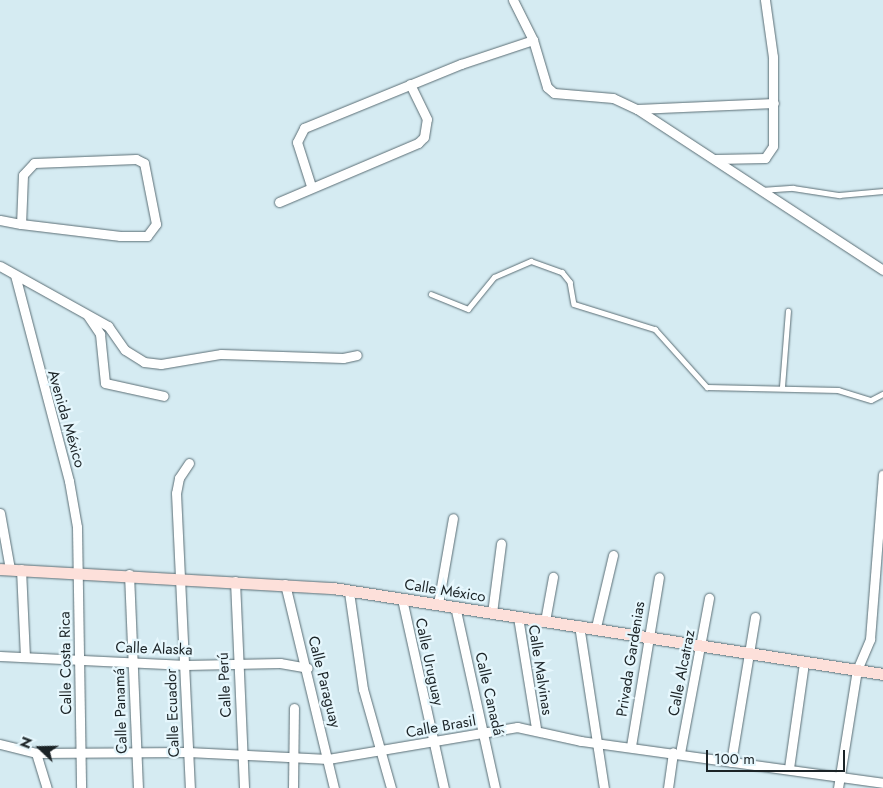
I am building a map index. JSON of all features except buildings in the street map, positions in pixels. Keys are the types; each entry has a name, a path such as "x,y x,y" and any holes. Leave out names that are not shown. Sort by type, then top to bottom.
{"street":[{"path":"513,0 533,40 547,86 554,93 613,98 637,109 714,159 758,191 883,270"},
{"path":"714,159 765,158 771,153 774,103 765,0"},
{"path":"311,186 297,142 304,128 410,84 533,40"},
{"path":"279,202 424,136 427,119 410,84"},
{"path":"637,109 774,103"},
{"path":"0,220 21,224 147,236 156,224 144,163 136,159 34,163 23,175 21,224"},
{"path":"0,266 108,326 125,350 144,362 161,364 221,354 343,358 358,355"},
{"name":"Avenida México","path":"15,275 69,481 77,572"},
{"path":"88,315 100,334 105,383 164,396"},
{"name":"Calle Ecuador","path":"190,464 176,484 186,665 190,788"},
{"path":"838,788 856,670 870,639 883,474"},
{"path":"0,513 10,569 24,624 25,657"},
{"path":"438,604 453,518"},
{"path":"492,613 501,544"},
{"path":"596,627 613,555"},
{"name":"Calle México","path":"10,569 181,576 285,584 596,627 749,654 883,674"},
{"name":"Calle Costa Rica","path":"77,572 81,788"},
{"name":"Calle Panamá","path":"129,574 138,788"},
{"path":"545,620 553,577"},
{"name":"Privada Gardenias","path":"631,746 659,577"},
{"name":"Calle Perú","path":"234,581 244,788"},
{"name":"Calle Paraguay","path":"285,584 308,668 334,788"},
{"path":"349,592 363,690 379,752 391,788"},
{"name":"Calle Alcatraz","path":"668,788 702,646 709,598"},
{"name":"Calle Uruguay","path":"402,599 431,742 444,788"},
{"name":"Calle Canadá","path":"455,606 496,788"},
{"name":"Calle Malvinas","path":"518,617 536,728"},
{"path":"731,762 756,617"},
{"path":"579,625 604,788"},
{"name":"Calle Alaska","path":"0,656 186,665 238,663 308,668"},
{"path":"788,768 804,662"},
{"path":"293,788 291,756 294,708"},
{"name":"Calle Brasil","path":"0,744 36,753 188,752 328,758 536,728 597,742 883,783"},
{"path":"36,753 47,788"}],"lane":[{"path":"758,191 793,188 839,195 883,191"},
{"path":"431,294 468,309 494,277 531,261 546,265 570,282 574,304 655,329 665,336 700,384 838,390 871,400 883,394"},
{"path":"782,387 788,310"}]}
